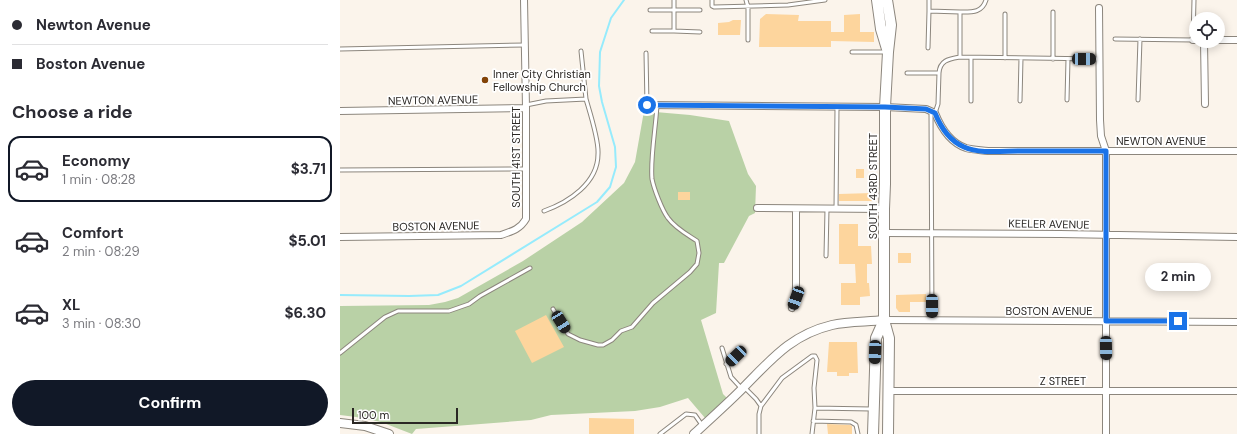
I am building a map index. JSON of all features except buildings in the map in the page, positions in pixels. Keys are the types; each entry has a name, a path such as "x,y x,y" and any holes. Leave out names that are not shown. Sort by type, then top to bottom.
{"main road":[{"name":"SOUTH 43RD STREET","path":"876,0 881,29 888,52"},
{"name":"SOUTH 43RD STREET","path":"888,0 892,26 888,52 885,107 884,320 889,338 888,434"},
{"name":"SOUTH 43RD STREET","path":"873,434 876,338 884,320"}],"street":[{"name":"SOUTH 41ST STREET","path":"524,0 526,218"},
{"path":"1099,8 1100,120 1101,136 1106,151 1106,434"},
{"path":"1225,40 1237,40"},
{"path":"1204,48 1205,104"},
{"path":"647,105 837,108 885,107 926,109 933,112"},
{"name":"NEWTON AVENUE","path":"340,111 526,107"},
{"name":"NEWTON AVENUE","path":"933,112 940,125 957,143 967,148 988,151 1237,151"},
{"path":"757,208 884,209"},
{"path":"792,308 796,298 796,209"},
{"name":"BOSTON AVENUE","path":"340,237 502,235 517,230 523,225 526,218"},
{"name":"KEELER AVENUE","path":"885,233 932,232 1237,237"},
{"path":"694,434 743,388 770,360 791,342 805,334 834,325 884,320"},
{"name":"BOSTON AVENUE","path":"884,320 1237,322"},
{"name":"Z STREET","path":"888,391 1237,391"},
{"path":"340,423 365,426 389,434"}],"lane":[{"path":"674,0 674,31"},
{"path":"712,0 712,6 714,7 788,5 824,0"},
{"path":"746,0 748,7 748,40"},
{"path":"928,48 929,0"},
{"path":"929,11 977,11 986,0"},
{"path":"1194,0 1194,12"},
{"path":"650,10 700,10"},
{"path":"960,12 960,58"},
{"path":"1053,12 1053,59"},
{"path":"1005,58 1006,14"},
{"path":"652,31 700,32"},
{"path":"1115,39 1189,40"},
{"path":"1138,100 1140,39"},
{"path":"340,49 525,45"},
{"path":"544,211 577,194 587,182 597,165 598,151 586,99 581,51"},
{"path":"852,52 888,52"},
{"path":"646,53 647,105"},
{"path":"932,321 933,112 938,104 939,73 941,65 948,59 960,58 1099,59"},
{"path":"971,58 971,101"},
{"path":"1020,101 1021,58"},
{"path":"1067,100 1068,59"},
{"path":"907,73 939,73"},
{"path":"526,107 546,102 586,99"},
{"path":"553,309 568,334 580,340 603,345 612,340 621,331 632,327 653,303 690,272 697,264 699,254 697,241 683,232 669,219 660,202 652,179 658,105"},
{"path":"836,209 837,108"},
{"path":"340,170 526,169"},
{"path":"826,256 827,209"},
{"path":"340,353 355,342 384,316 398,312 449,312 469,304 480,296 530,268"},
{"path":"722,348 730,377 756,399 761,406"},
{"path":"726,364 742,351"},
{"path":"759,434 759,414 761,406 782,378 812,356 815,356 817,360 814,388 815,408 812,421 812,434"},
{"path":"815,408 874,409"},
{"path":"660,434 686,414 690,413 695,415 703,426"},
{"path":"812,421 851,422 856,425 858,434"}],"green space":[{"path":"644,111 690,115 729,121 748,174 756,186 755,213 749,216 724,263 719,263 716,313 701,320 723,394 727,398 705,418 688,398 660,407 635,411 551,415 531,420 416,429 412,434 381,422 340,415 340,306 429,305 445,302 458,298 523,261 582,222 624,183 635,162"}],"waterway":[{"path":"340,295 438,295 461,286 597,202 610,187 616,167 615,147 599,86 600,52 611,18 624,0"}],"place":[{"name":"Inner City Christian Fellowship Church","path":"485,80"}],"route":[{"path":"647,105 837,108 885,107 926,109 935,113 940,125 953,140 967,148 988,151 1106,151 1106,321 1178,321"}]}
